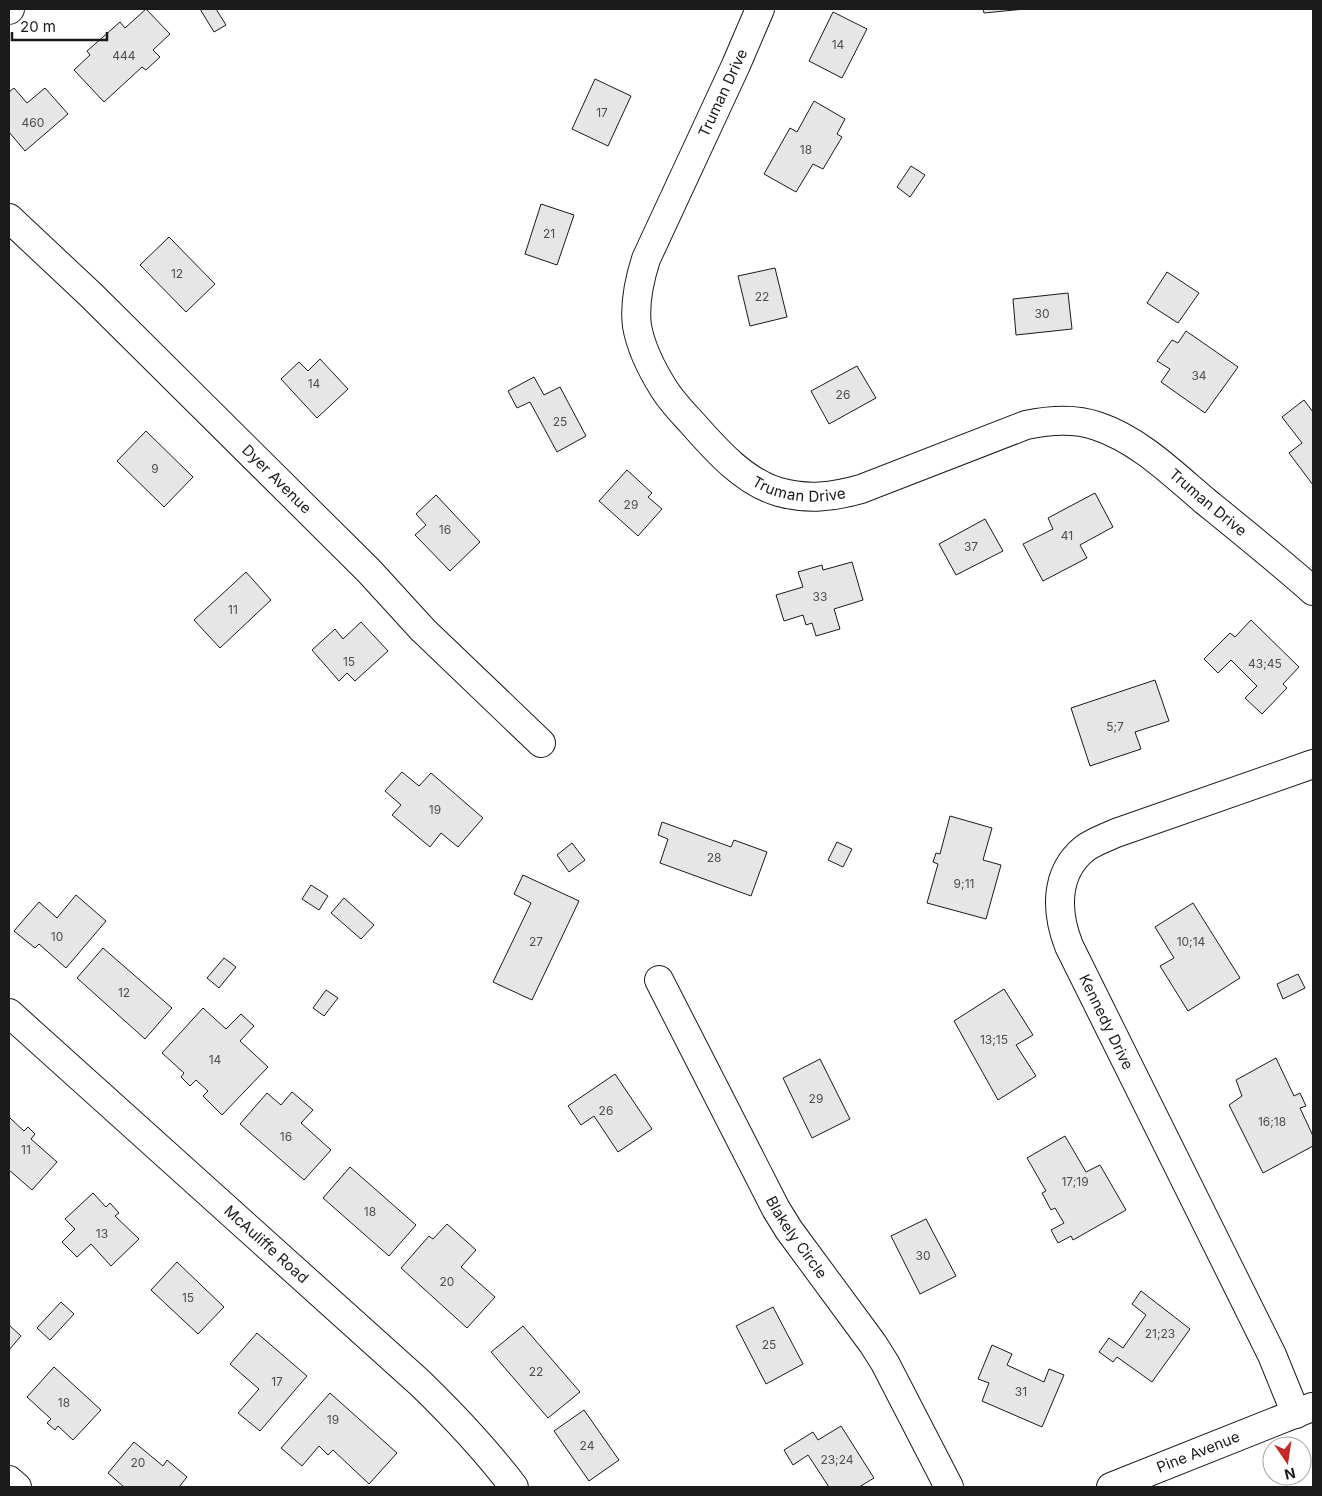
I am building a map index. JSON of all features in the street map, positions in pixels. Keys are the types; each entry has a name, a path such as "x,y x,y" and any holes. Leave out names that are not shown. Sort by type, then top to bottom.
{"street":[{"name":"Truman Drive","path":"760,9 646,259 637,293 637,327 641,343 656,376 676,405 716,450 746,474 777,491 809,497 826,497 861,489 1026,425 1043,421 1061,420 1079,421 1096,425 1147,452 1313,591"},
{"name":"Dyer Avenue","path":"9,218 91,294 362,565 423,630 541,743"},
{"name":"Kennedy Drive","path":"1305,1410 1272,1355 1069,946 1062,929 1059,911 1064,876 1084,849 1116,833 1313,764"},
{"name":"Blakely Circle","path":"659,980 788,1230 873,1344 885,1363 949,1487"},
{"name":"McAuliffe Road","path":"9,1013 451,1413 514,1487"},
{"name":"Pine Avenue","path":"1111,1487 1305,1410"},
{"path":"9,1480 17,1487"}],"building":[{"path":"146,9 170,34 153,50 160,57 146,70 142,67 104,102 74,70 90,55 87,51 120,22 125,28"},
{"path":"200,9 216,9 226,25 214,32"},
{"path":"983,9 1025,9 984,13"},
{"path":"833,12 867,29 842,78 809,61"},
{"path":"595,79 631,96 608,146 572,129"},
{"path":"14,88 27,103 45,88 68,114 25,151 9,132 9,92"},
{"path":"814,101 845,119 837,134 842,137 823,169 813,164 796,192 764,174 790,128 797,132"},
{"path":"911,166 925,175 910,197 897,187"},
{"path":"541,204 574,215 557,265 525,254"},
{"path":"169,237 215,284 186,312 140,265"},
{"path":"775,268 787,317 750,326 738,276"},
{"path":"1167,272 1199,293 1178,323 1147,303"},
{"path":"1068,293 1072,329 1016,335 1013,299"},
{"path":"1186,331 1238,367 1205,413 1161,382 1170,369 1157,361 1172,340 1178,343"},
{"path":"320,359 348,389 317,418 281,379 299,362 308,371"},
{"path":"857,366 876,398 829,424 811,391"},
{"path":"534,377 544,395 560,387 586,436 557,452 530,402 517,408 508,391"},
{"path":"1304,400 1313,412 1313,485 1289,453 1302,443 1282,417"},
{"path":"146,431 193,477 164,507 117,461"},
{"path":"627,470 652,493 648,497 662,509 638,536 599,501"},
{"path":"1095,493 1113,527 1080,545 1087,558 1043,581 1023,544 1053,529 1048,518"},
{"path":"436,495 480,542 450,571 415,535 426,525 416,514"},
{"path":"985,519 1003,551 956,575 939,544"},
{"path":"852,562 863,600 834,609 840,629 816,636 812,623 806,625 803,615 784,621 776,595 803,587 798,572 822,565 823,570"},
{"path":"246,572 271,600 220,648 194,620"},
{"path":"1251,620 1299,667 1283,684 1287,688 1262,714 1245,698 1257,686 1231,660 1218,673 1204,659 1230,633 1235,637"},
{"path":"361,622 388,651 355,681 347,673 339,681 312,650 335,629 343,639"},
{"path":"1155,680 1169,721 1135,732 1141,749 1090,766 1071,708"},
{"path":"402,772 419,786 431,773 483,818 458,847 441,833 430,847 392,815 401,805 385,791"},
{"path":"950,816 992,828 983,860 1001,865 986,919 927,903 938,864 933,862 936,853 940,854"},
{"path":"662,822 731,847 734,840 767,852 751,896 660,863 668,839 658,835"},
{"path":"837,842 852,849 843,867 828,860"},
{"path":"572,843 585,860 569,872 557,855"},
{"path":"523,875 579,901 532,1000 493,982 531,903 514,894"},
{"path":"311,885 328,896 319,910 302,899"},
{"path":"76,895 106,921 66,968 39,944 35,948 14,931 39,902 57,918"},
{"path":"344,898 374,925 361,939 331,913"},
{"path":"1193,903 1240,978 1188,1011 1160,966 1174,958 1155,927"},
{"path":"103,948 172,1008 145,1039 77,978"},
{"path":"224,958 236,967 219,988 207,978"},
{"path":"1298,974 1305,988 1283,999 1277,984"},
{"path":"1004,989 1033,1035 1016,1045 1036,1076 998,1100 954,1021"},
{"path":"326,990 338,998 324,1016 313,1008"},
{"path":"203,1008 226,1029 241,1014 254,1026 240,1041 268,1067 222,1115 203,1096 208,1091 196,1080 190,1086 181,1077 184,1073 162,1053"},
{"path":"1276,1058 1294,1096 1300,1093 1306,1106 1300,1108 1313,1136 1313,1146 1263,1173 1229,1105 1242,1096 1236,1080"},
{"path":"820,1059 850,1119 812,1138 783,1078"},
{"path":"615,1074 652,1129 618,1152 594,1116 581,1125 568,1106"},
{"path":"292,1092 313,1110 301,1123 331,1150 304,1180 240,1124 267,1093 281,1105"},
{"path":"10,1118 24,1131 28,1127 35,1134 31,1139 57,1162 32,1190 9,1170"},
{"path":"1065,1136 1086,1172 1100,1165 1126,1210 1073,1240 1071,1236 1058,1243 1051,1230 1064,1223 1055,1208 1051,1210 1042,1193 1046,1191 1027,1158"},
{"path":"350,1167 416,1225 389,1256 323,1198"},
{"path":"93,1193 106,1207 110,1203 119,1213 115,1216 139,1239 111,1266 91,1244 77,1257 62,1242 75,1229 65,1219"},
{"path":"926,1219 956,1276 920,1294 891,1236"},
{"path":"447,1224 476,1250 461,1267 495,1297 467,1328 401,1268 429,1236 433,1239"},
{"path":"177,1262 224,1307 198,1334 151,1290"},
{"path":"1141,1291 1190,1329 1152,1382 1117,1357 1113,1362 1099,1352 1109,1338 1123,1348 1146,1315 1132,1304"},
{"path":"61,1302 74,1314 50,1340 37,1328"},
{"path":"773,1307 803,1364 766,1384 736,1326"},
{"path":"9,1325 21,1336 9,1350"},
{"path":"523,1326 580,1392 548,1418 491,1352"},
{"path":"257,1333 307,1376 260,1431 238,1413 259,1389 230,1364"},
{"path":"992,1345 1012,1354 1007,1365 1044,1382 1049,1369 1064,1375 1042,1427 982,1401 989,1383 978,1379"},
{"path":"54,1367 101,1410 73,1440 58,1426 55,1430 47,1423 51,1419 27,1397"},
{"path":"330,1393 397,1453 369,1484 333,1450 328,1455 319,1446 302,1466 281,1448"},
{"path":"584,1410 619,1460 589,1481 554,1431"},
{"path":"841,1426 874,1478 859,1487 829,1487 808,1455 793,1465 784,1450 813,1432 818,1440"},
{"path":"134,1442 163,1466 167,1460 187,1477 179,1487 124,1487 108,1473"}]}
